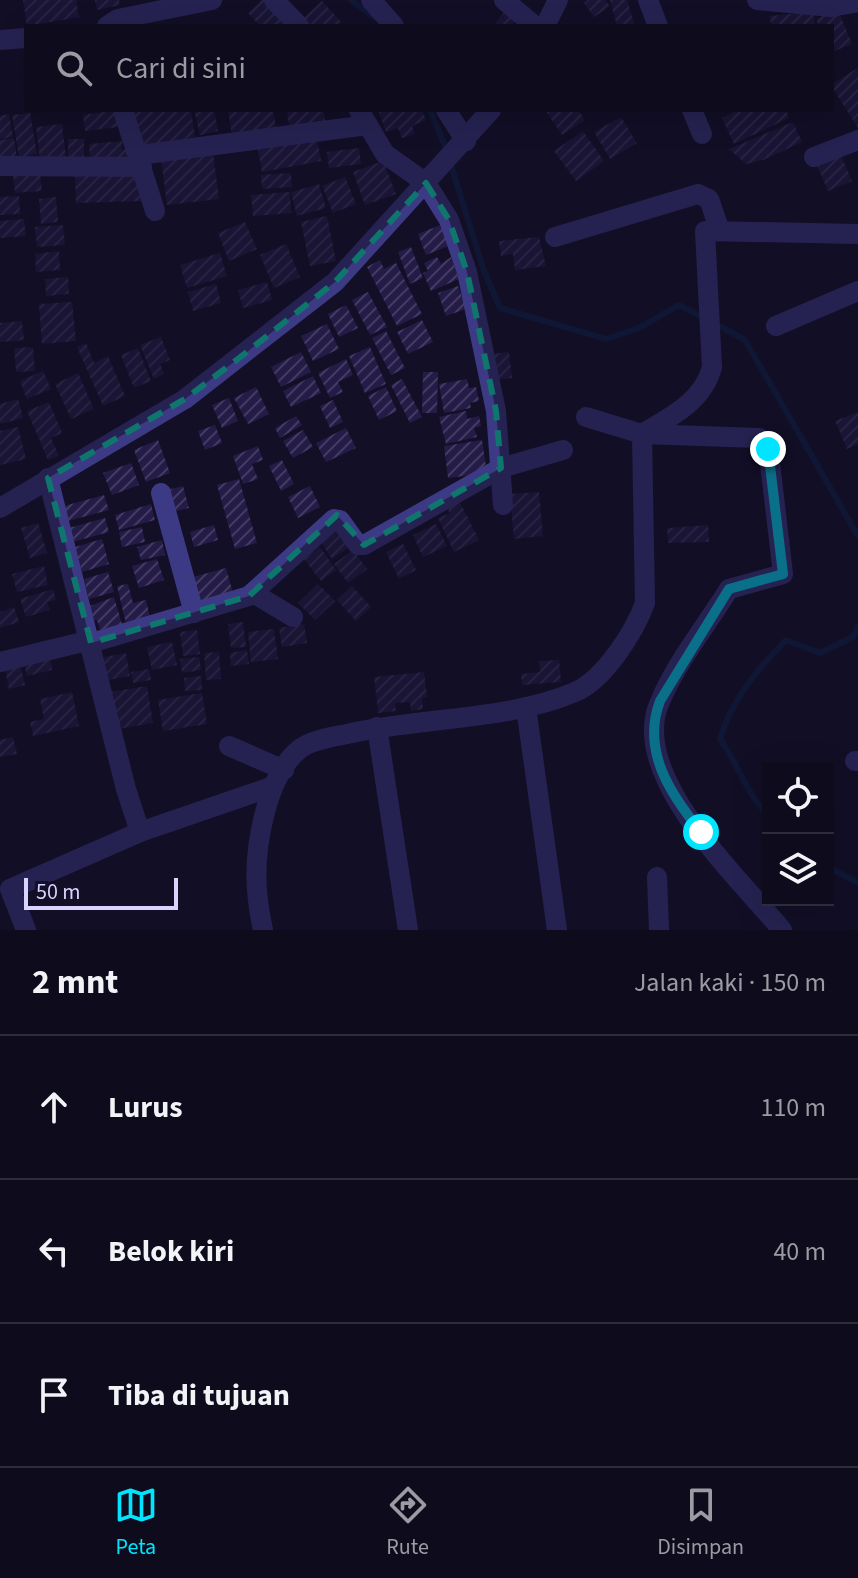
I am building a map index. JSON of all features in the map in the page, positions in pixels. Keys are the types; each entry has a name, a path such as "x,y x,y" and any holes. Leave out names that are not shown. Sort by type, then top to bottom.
{"street":[{"path":"110,24 118,19 212,0"},
{"path":"274,0 297,24"},
{"path":"371,0 392,24"},
{"path":"504,0 533,24"},
{"path":"648,0 657,24"},
{"path":"757,0 821,7 858,2"},
{"path":"546,24 561,2"},
{"path":"0,40 24,38"},
{"path":"124,112 155,211"},
{"path":"447,112 463,144"},
{"path":"0,508 185,399 335,282 489,112"},
{"path":"693,112 702,134"},
{"path":"0,166 140,161 363,117 385,154 430,179 449,220 467,272 496,411 503,505"},
{"path":"814,157 858,140"},
{"path":"555,237 698,194 708,196 720,231"},
{"path":"642,434 681,411 705,386 712,367 704,233 858,234"},
{"path":"776,326 858,291"},
{"path":"586,417 642,434 759,438 768,446 783,574 729,589 660,701 655,725 661,774 677,803 782,930"},
{"path":"263,930 255,891 255,855 271,787 305,745 377,727 526,707 582,688 610,662 637,624 645,603 642,434"},
{"path":"0,662 194,613 253,593 337,519 358,545 364,545 501,468 563,450"},
{"path":"48,478 126,789 140,832"},
{"path":"161,493 194,613"},
{"path":"253,593 293,617"},
{"path":"526,707 557,930"},
{"path":"377,727 408,930"},
{"path":"229,746 284,770"},
{"path":"26,930 5,883 271,787"},
{"path":"657,877 659,930"}],"highlighted area":[{"path":"426,183 449,220 467,272 496,411 501,468 364,545 337,515 249,596 91,643 48,478 185,399 247,352 335,282"}],"building":[{"path":"23,0 76,0 79,17 27,24"},
{"path":"95,0 119,0 120,5 97,10"},
{"path":"262,0 269,0 291,24 258,24 248,13"},
{"path":"588,0 605,0 610,6 594,17 584,3"},
{"path":"610,0 627,0 634,24 616,24"},
{"path":"322,1 341,22 301,24 299,22"},
{"path":"506,10 517,19 513,24 495,24"},
{"path":"838,10 852,44 834,51 834,24 818,24 816,19"},
{"path":"814,12 815,24 771,24 770,16"},
{"path":"858,68 858,128 834,90 834,83"},
{"path":"117,112 119,127 85,131 83,115"},
{"path":"133,112 191,112 195,137 144,146"},
{"path":"194,112 214,112 218,131 200,135"},
{"path":"228,112 273,112 276,128 232,135"},
{"path":"287,112 323,112 325,121 289,126"},
{"path":"379,112 423,112 426,120 412,126 415,134 402,138 398,128 386,132"},
{"path":"546,112 579,112 585,120 562,135"},
{"path":"734,112 787,112 789,118 734,144 722,118"},
{"path":"30,113 37,154 19,157 12,115"},
{"path":"9,114 13,137 0,139 0,116"},
{"path":"621,117 637,143 610,159 594,132"},
{"path":"793,122 802,142 763,160 746,164 729,149"},
{"path":"62,124 66,157 40,160 36,127"},
{"path":"583,131 604,161 576,181 554,151"},
{"path":"316,133 321,161 262,172 257,144"},
{"path":"14,138 17,159 0,161 0,140"},
{"path":"68,139 84,139 84,157 68,158"},
{"path":"122,141 122,150 131,149 132,157 90,161 89,144"},
{"path":"359,148 361,164 329,168 327,152"},
{"path":"839,151 852,181 828,191 815,161"},
{"path":"213,153 219,199 167,205 161,159"},
{"path":"383,161 396,194 365,205 353,172"},
{"path":"140,171 145,201 76,203 75,174"},
{"path":"40,173 42,191 15,193 13,175"},
{"path":"291,173 292,187 262,189 261,175"},
{"path":"345,177 356,204 333,213 322,186"},
{"path":"319,184 326,208 297,216 291,192"},
{"path":"290,192 291,213 253,216 251,195"},
{"path":"19,196 20,214 0,215 0,197"},
{"path":"56,197 58,222 41,224 39,199"},
{"path":"327,216 336,261 310,266 301,222"},
{"path":"24,219 26,236 0,238 0,221"},
{"path":"245,222 257,249 229,261 218,233"},
{"path":"443,224 451,245 426,255 418,234"},
{"path":"63,225 65,245 37,247 35,227"},
{"path":"539,237 546,266 515,270 513,254 501,256 499,241"},
{"path":"286,244 300,277 274,288 260,255"},
{"path":"411,247 423,278 410,284 398,252"},
{"path":"59,251 60,270 36,272 35,254"},
{"path":"220,253 227,276 187,288 180,265"},
{"path":"437,257 441,264 451,257 459,279 431,291 423,273 428,271 424,263"},
{"path":"380,260 384,269 396,263 422,314 397,326 367,267"},
{"path":"68,277 69,294 46,296 45,279"},
{"path":"267,282 272,300 243,308 238,290"},
{"path":"216,284 221,303 193,311 188,292"},
{"path":"458,286 466,309 446,316 438,293"},
{"path":"368,292 387,327 370,335 352,300"},
{"path":"72,302 76,341 42,344 39,304"},
{"path":"346,305 358,328 339,337 328,314"},
{"path":"422,320 433,342 408,354 397,332"},
{"path":"22,321 24,340 0,342 0,323"},
{"path":"327,324 339,349 313,361 301,336"},
{"path":"386,331 405,368 391,375 372,338"},
{"path":"161,337 170,360 160,364 164,374 154,379 140,345"},
{"path":"86,343 94,363 108,356 125,396 103,406 77,347"},
{"path":"33,347 35,371 16,372 14,348"},
{"path":"370,347 386,384 365,393 349,356"},
{"path":"138,348 151,381 134,388 121,355"},
{"path":"301,352 311,372 281,387 271,367"},
{"path":"509,352 512,378 495,380 492,354"},
{"path":"346,359 353,375 338,382 343,392 330,398 318,373"},
{"path":"43,371 51,389 27,399 20,381"},
{"path":"423,372 438,372 437,413 422,413"},
{"path":"78,373 94,409 71,419 55,384"},
{"path":"313,376 321,393 291,407 283,391"},
{"path":"402,379 422,417 410,423 391,385"},
{"path":"467,379 469,388 476,387 479,401 470,403 471,408 444,413 439,384"},
{"path":"256,387 269,414 248,424 234,398"},
{"path":"386,387 397,411 379,420 368,396"},
{"path":"229,398 238,421 222,428 212,405"},
{"path":"18,399 23,418 0,424 0,404"},
{"path":"333,400 343,422 330,428 320,406"},
{"path":"49,402 62,433 51,438 59,456 48,460 27,411"},
{"path":"466,411 467,419 479,416 481,426 474,428 477,437 446,444 439,417"},
{"path":"858,412 858,444 847,449 835,421"},
{"path":"296,416 302,425 280,438 275,428"},
{"path":"215,425 222,443 205,450 198,431"},
{"path":"18,427 26,459 0,465 0,431"},
{"path":"346,428 356,448 326,462 316,443"},
{"path":"303,430 313,447 293,458 283,441"},
{"path":"158,440 170,473 146,482 134,450"},
{"path":"482,440 487,473 448,478 444,446"},
{"path":"258,446 263,460 252,464 258,479 243,484 233,456"},
{"path":"282,460 294,484 281,491 269,466"},
{"path":"131,463 139,485 112,495 103,473"},
{"path":"239,479 257,543 235,549 217,485"},
{"path":"183,486 189,508 173,512 167,490"},
{"path":"310,486 320,507 298,518 288,497"},
{"path":"539,492 543,536 514,539 510,494"},
{"path":"104,495 109,510 68,521 64,506"},
{"path":"460,502 479,540 454,552 438,518 450,513 447,508"},
{"path":"151,504 155,520 119,530 115,515"},
{"path":"105,518 109,532 69,543 65,529"},
{"path":"38,523 47,553 30,558 21,528"},
{"path":"436,524 447,546 423,557 413,535"},
{"path":"214,525 218,540 194,547 190,532"},
{"path":"708,525 709,542 668,543 667,528"},
{"path":"142,527 145,542 122,547 119,532"},
{"path":"336,528 348,548 332,559 319,539"},
{"path":"102,539 109,564 82,572 75,547"},
{"path":"162,540 165,555 141,560 137,547"},
{"path":"403,544 416,570 399,579 386,552"},
{"path":"320,547 336,570 321,581 304,559"},
{"path":"353,550 367,569 348,583 334,564"},
{"path":"157,559 164,580 139,588 132,566"},
{"path":"44,566 48,585 17,592 12,574"},
{"path":"226,568 233,593 200,602 193,577"},
{"path":"108,572 114,592 89,599 84,579"},
{"path":"128,584 133,603 146,600 151,622 127,628 117,586"},
{"path":"318,584 335,601 315,620 298,603"},
{"path":"352,586 371,607 356,621 337,600"},
{"path":"53,589 56,600 47,602 50,610 26,617 20,599"},
{"path":"114,597 122,624 100,630 97,620 91,621 87,607"},
{"path":"14,607 19,622 0,628 0,612"},
{"path":"243,622 246,647 231,648 228,624"},
{"path":"304,624 307,643 282,647 279,628"},
{"path":"274,629 278,659 251,662 248,632"},
{"path":"197,630 200,654 183,656 180,632"},
{"path":"172,642 177,665 152,670 147,647"},
{"path":"247,650 249,664 231,666 230,653"},
{"path":"219,652 221,679 206,680 204,653"},
{"path":"49,653 52,670 27,676 23,659"},
{"path":"126,653 130,676 102,681 98,658"},
{"path":"199,657 201,670 182,673 180,659"},
{"path":"559,660 561,682 522,685 521,674 540,672 539,661"},
{"path":"19,661 25,685 9,689 4,664"},
{"path":"149,669 151,680 133,683 131,672"},
{"path":"424,672 427,697 422,698 423,709 411,711 410,702 395,703 396,711 378,713 374,677"},
{"path":"201,676 202,690 185,691 184,678"},
{"path":"147,686 153,723 117,729 110,692"},
{"path":"72,692 79,726 33,736 30,722 44,719 40,699"},
{"path":"202,693 207,724 163,731 158,700"},
{"path":"13,737 17,754 0,757 0,740"}],"waterway":[{"path":"351,0 374,17"},
{"path":"431,112 447,151"},
{"path":"450,162 484,271 500,308 606,339 639,328 679,305 706,319"},
{"path":"716,324 745,340 858,536"},
{"path":"762,807 720,739 731,711 756,674 786,640 820,653 853,637 858,627"},
{"path":"834,870 858,883"}],"route":[{"path":"701,832 677,803 661,774 657,759 656,713 660,701 729,589 783,574 768,449"}]}
